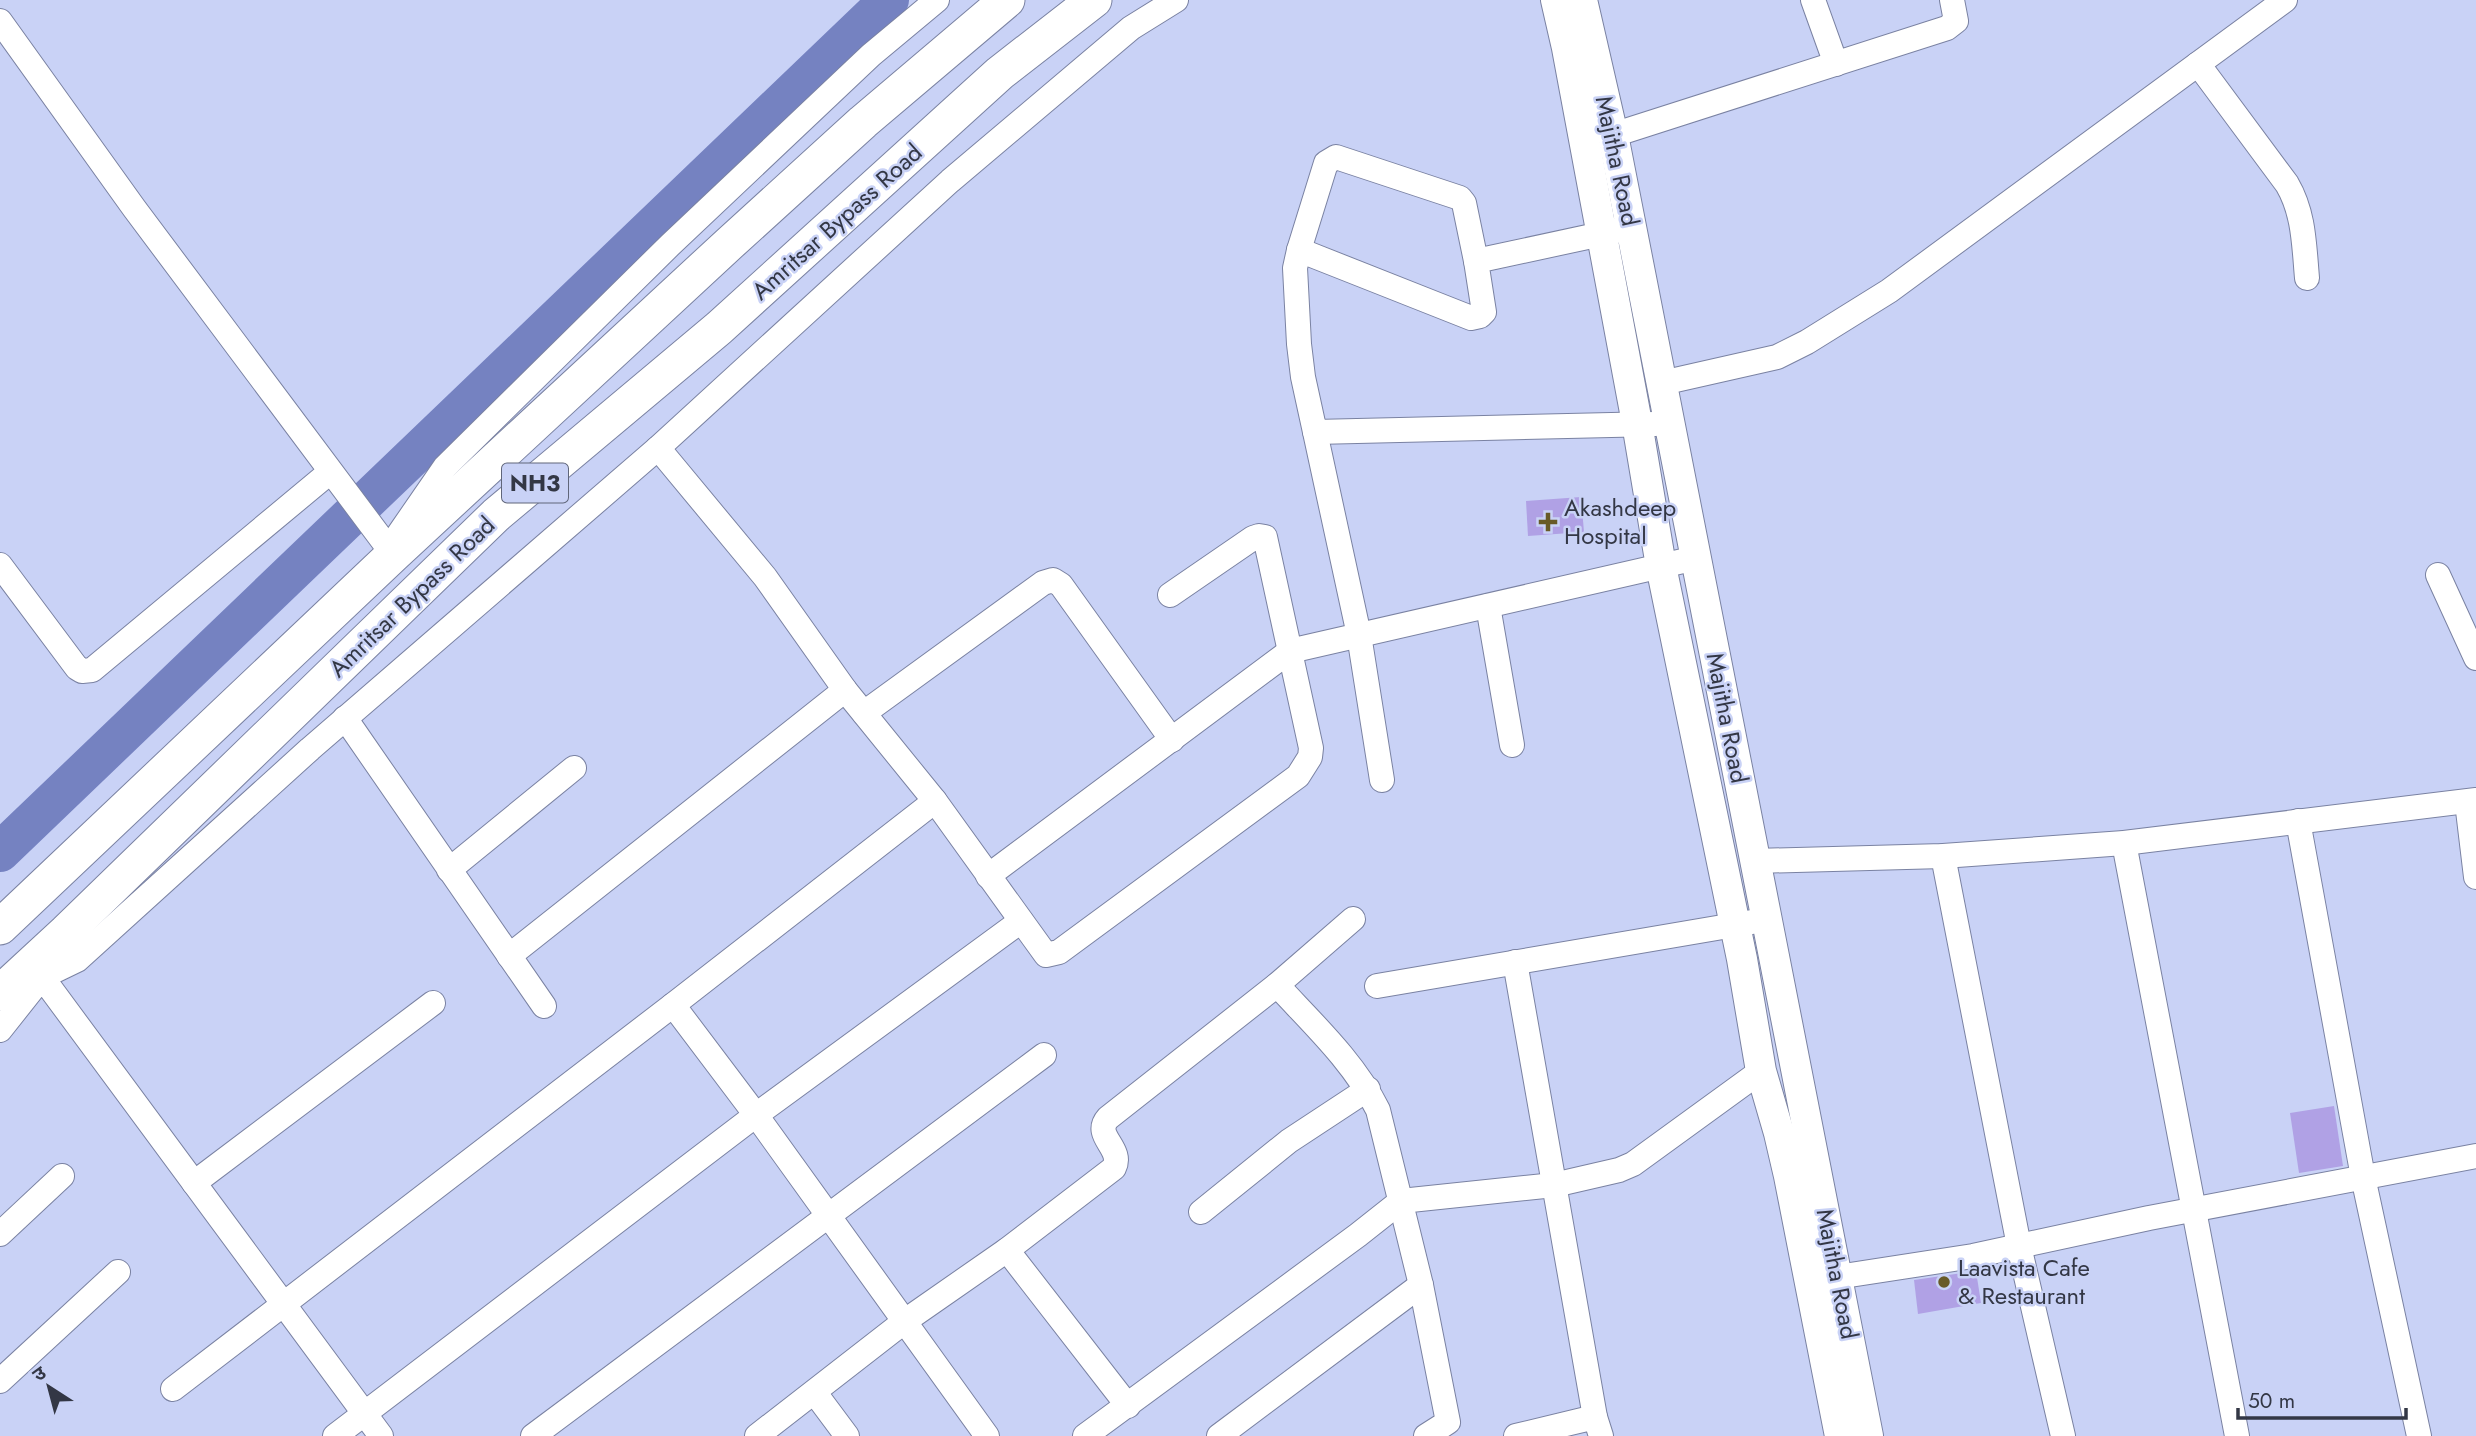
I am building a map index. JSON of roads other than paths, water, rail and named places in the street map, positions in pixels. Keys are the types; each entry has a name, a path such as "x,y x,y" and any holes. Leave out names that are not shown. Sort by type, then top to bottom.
{"highway":[{"name":"Amritsar Bypass Road","path":"0,927 730,243 863,122 1007,0"},
{"name":"Amritsar Bypass Road","path":"0,995 496,516 719,328 1000,73 1094,0"}],"main road":[{"name":"Majitha Road","path":"1556,0 1637,424 1661,566 1761,1071 1789,1176 1840,1436"},
{"name":"Majitha Road","path":"1582,0 1613,135 1868,1436"}],"street":[{"path":"366,582 445,467 670,245 871,55 937,0"},
{"path":"0,995 77,960 345,718 658,448 950,181 1131,28 1175,0"},
{"path":"1813,0 1836,64"},
{"path":"1613,135 1947,29 1956,20 1952,0"},
{"path":"1661,383 1777,357 1889,291 2285,0"},
{"path":"0,21 142,219 389,549"},
{"path":"2197,64 2297,201 2303,226 2307,278"},
{"path":"1299,250 1471,318 1484,312 1464,203 1460,198 1336,157 1326,163 1299,250 1295,268 1299,344 1303,377 1359,635 1382,780"},
{"path":"1476,261 1631,228"},
{"path":"1315,432 1670,424"},
{"path":"658,448 765,577 845,690 935,801 1049,956 1298,776 1310,757 1311,748 1267,540 1263,536 1252,538 1170,595"},
{"path":"0,565 77,668 82,671 92,670 334,478"},
{"path":"988,876 1290,650 1696,558"},
{"path":"2438,575 2476,658"},
{"path":"864,713 1043,583 1053,580 1061,585 1172,740"},
{"path":"1488,606 1512,745"},
{"path":"509,956 845,690"},
{"path":"345,718 544,1006"},
{"path":"449,870 574,768"},
{"path":"173,1389 935,801"},
{"path":"1755,861 1943,856 2124,843 2471,801 2476,877"},
{"path":"2298,821 2363,1177 2420,1436"},
{"path":"2124,843 2237,1436"},
{"path":"1943,856 2019,1246 2063,1436"},
{"path":"757,1436 905,1321 1007,1250 1114,1168 1116,1155 1103,1132 1108,1118 1277,985 1353,919"},
{"path":"1377,986 1767,919"},
{"path":"335,1436 756,1115 1021,921"},
{"path":"1515,962 1598,1427 1516,1436"},
{"path":"0,1030 42,977"},
{"path":"42,977 381,1436"},
{"path":"1277,985 1349,1065 1368,1090 1378,1110 1422,1285 1453,1429 1426,1436"},
{"path":"194,1183 433,1003"},
{"path":"673,1005 756,1115 987,1436"},
{"path":"533,1436 1044,1055"},
{"path":"1085,1436 1401,1201 1554,1185 1619,1170 1633,1164 1761,1071"},
{"path":"1201,1212 1289,1141 1368,1090"},
{"path":"1837,1277 1961,1258 2476,1156"},
{"path":"0,1234 62,1176"},
{"path":"1007,1250 1128,1406"},
{"path":"0,1381 117,1272"},
{"path":"1219,1436 1422,1285"},
{"path":"815,1393 847,1436"}],"waterway":[{"path":"0,852 889,0"}],"place":[{"name":"Akashdeep Hospital","path":"1548,522"},
{"name":"Laavista Cafe & Restaurant","path":"1944,1282"}]}
